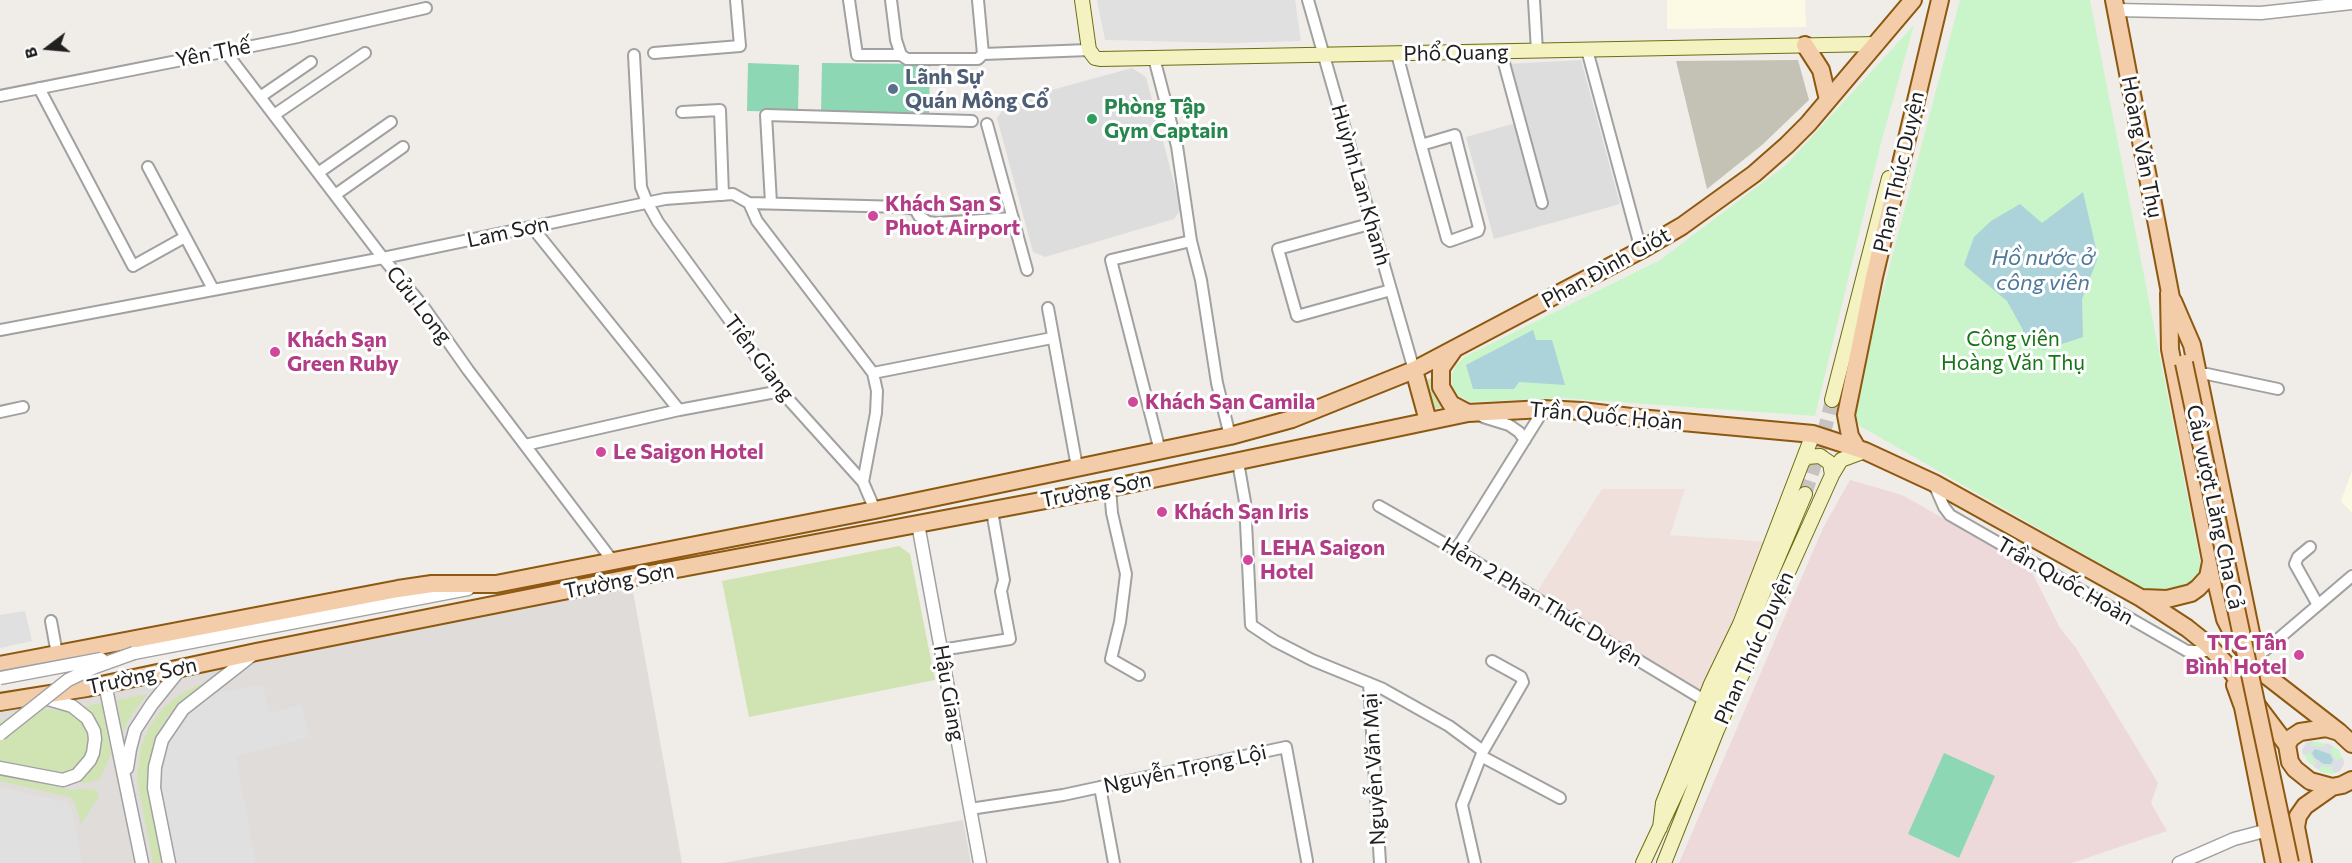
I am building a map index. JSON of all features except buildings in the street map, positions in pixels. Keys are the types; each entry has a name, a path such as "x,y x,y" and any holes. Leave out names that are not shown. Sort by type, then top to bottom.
{"main road":[{"path":"1082,0 1089,50"},
{"name":"Phan Đình Giót","path":"1230,436 1327,406 1414,370 1641,250 1690,220 1754,174 1787,145 1914,0"},
{"name":"Phan Thúc Duyện","path":"1664,863 1722,720 1832,475 1841,460 1861,449 1850,436 1846,415 1874,277 1940,0"},
{"name":"Hoàng Văn Thụ","path":"2115,5 2184,363"},
{"name":"Phổ Quang","path":"1089,50 1095,58 1100,59 1877,44"},
{"path":"1805,45 1821,70 1828,100"},
{"path":"1832,400 1895,158 1921,76"},
{"name":"Hoàng Văn Thụ","path":"2169,293 2192,345 2257,657 2263,673"},
{"name":"Hoàng Văn Thụ","path":"2169,293 2170,349 2211,560 2229,628 2241,647 2263,673 2352,744"},
{"path":"1453,351 1442,368 1441,387 1447,400 1456,408 1468,413"},
{"name":"Cầu vượt Lăng Cha Cả","path":"2184,363 2290,863"},
{"path":"1414,370 1428,421"},
{"name":"Trần Quốc Hoàn","path":"1238,462 1468,413 1544,409 1813,434 1861,449 1934,483 2141,598 2187,628 2220,657 2286,760 2310,781 2332,787"},
{"name":"Phan Thúc Duyện","path":"1643,863 1660,828 1663,803 1704,700 1740,624 1813,434"},
{"name":"Trường Sơn","path":"0,665 97,646 131,647 432,584 496,584 875,510 1230,436"},
{"path":"1803,461 1807,457 1820,456 1830,463 1832,475"},
{"name":"Trường Sơn","path":"1,702 105,684 634,577 992,511 1238,462"},
{"path":"1660,828 1699,744 1805,494"},
{"path":"2141,598 2167,599 2191,592 2208,578 2211,560"},
{"path":"97,646 105,684"},
{"path":"131,647 135,678"},
{"path":"2220,657 2243,707 2274,863"},
{"path":"2274,863 2286,760 2291,738 2300,732 2326,728 2339,732"},
{"path":"2262,800 2286,760"},
{"path":"2303,863 2296,827 2298,816 2305,806 2332,787 2352,780"}],"street":[{"path":"654,53 740,46 736,0"},
{"path":"849,0 857,55 901,55 907,59 978,58 983,54 1089,50"},
{"path":"891,0 896,40 901,55"},
{"path":"978,0 983,54"},
{"name":"Huỳnh Lan Khanh","path":"1308,0 1414,370"},
{"path":"1534,0 1537,51"},
{"path":"2115,5 2261,13 2352,3"},
{"name":"Yên Thế","path":"0,96 411,13 426,8"},
{"path":"1587,50 1641,250"},
{"name":"Cửu Long","path":"225,51 383,258 423,306 612,560"},
{"path":"1501,52 1542,203"},
{"path":"274,116 364,53"},
{"path":"1397,54 1421,145 1447,239 1450,241 1478,231 1455,135 1421,145"},
{"name":"Tiền Giang","path":"634,55 641,187 647,202 658,222 781,391 863,482 875,510"},
{"path":"1154,58 1177,146 1191,241 1201,280 1217,383 1230,436"},
{"path":"260,97 310,62"},
{"path":"39,88 133,266 185,237"},
{"path":"682,112 720,110 723,195"},
{"path":"771,203 765,115 972,121"},
{"path":"318,173 391,122"},
{"path":"987,124 1027,270"},
{"path":"335,195 403,147"},
{"path":"148,167 213,289"},
{"name":"Lam Sơn","path":"0,330 383,258 647,202 733,194 748,203 903,207 915,209 919,216 928,222 937,224 1013,218"},
{"path":"748,203 757,221 873,373 877,391 876,413 863,482"},
{"path":"1372,223 1278,249 1298,316 1391,290"},
{"path":"532,227 679,410"},
{"path":"1160,451 1111,260 1191,241"},
{"path":"1048,308 1077,467"},
{"path":"873,373 1052,338"},
{"path":"2198,374 2278,389"},
{"path":"525,445 679,410 781,391"},
{"path":"0,412 23,407"},
{"path":"1456,550 1544,409"},
{"path":"1468,413 1506,423 1519,432 1525,440"},
{"name":"Nguyễn Văn Mại","path":"1238,462 1245,502 1251,625 1275,641 1312,660 1369,683 1380,863"},
{"name":"Trần Quốc Hoàn","path":"1934,483 1950,515 2187,651 2220,657"},
{"path":"1110,488 1112,513 1126,574 1120,622 1111,659 1139,675"},
{"name":"Hẻm 2 Phan Thúc Duyện","path":"1379,507 1456,550 1704,700"},
{"path":"941,650 1010,639 1001,591 1004,580 992,511"},
{"name":"Hậu Giang","path":"918,524 980,863"},
{"path":"2310,547 2298,557 2295,564 2318,605"},
{"path":"2257,657 2352,576"},
{"path":"0,678 131,647 372,608 496,584"},
{"path":"51,621 57,654"},
{"path":"0,734 68,680 131,647"},
{"path":"169,863 154,788 154,767 162,740 183,709 256,652"},
{"path":"1475,863 1462,804 1482,754 1523,682 1521,677 1492,661"},
{"path":"127,784 130,749 135,730 152,704 181,668"},
{"path":"1369,683 1449,726 1482,754 1560,798"},
{"path":"105,684 142,863"},
{"path":"0,768 63,780 77,775 90,760 95,739 94,731 87,718 72,706 37,696"},
{"name":"Nguyễn Trọng Lội","path":"970,809 1100,787 1286,747 1307,861"},
{"path":"1100,787 1114,863"},
{"path":"2179,863 2234,839 2268,830"}],"shaded area":[{"path":"1097,0 1295,0 1301,41 1230,43 1105,40"},
{"path":"1667,0 1805,0 1806,27 1667,29"},
{"path":"1581,60 1620,204 1494,239 1466,137 1516,123 1507,64"},
{"path":"1798,60 1809,100 1762,145 1707,189 1676,61"},
{"path":"1132,68 1146,77 1181,209 1174,219 1045,257 1033,252 997,118 1008,102"},
{"path":"2352,471 2352,513 2341,501"},
{"path":"1850,480 1902,495 2031,570 2060,628 2076,648 2158,783 2151,803 2167,831 2072,863 1679,863 1823,528"},
{"path":"1602,489 1685,489 1670,535 1767,542 1702,692 1537,592"},
{"path":"632,586 682,863 0,863 0,697"},
{"path":"25,611 32,641 0,648 0,615"},
{"path":"263,685 270,713 302,704 309,737 236,756 256,863 165,863 152,761 170,726 204,695"},
{"path":"2312,741 2313,746 2324,747 2327,743 2333,746 2330,750 2336,760 2343,758 2344,764 2340,771 2334,773 2332,767 2321,766 2319,770 2314,767 2316,763 2309,753 2303,755 2302,750 2306,743"},
{"path":"0,787 67,802 73,812 82,863 0,863"},
{"path":"963,820 971,863 723,863"}],"green space":[{"name":"Công viên Hoàng Văn Thụ","path":"1960,0 2090,0 2201,566 2195,585 2153,594 1860,426 1855,420 1852,408"},
{"path":"1914,25 1882,139 1815,416 1562,398 1471,402 1456,395 1452,386 1452,375 1456,365 1466,356 1660,260 1786,165"},
{"path":"748,63 799,65 798,112 747,111"},
{"path":"822,63 930,64 929,115 821,114"},
{"path":"1431,378 1433,394 1442,407 1432,410 1424,381"},
{"path":"899,546 910,554 935,680 749,717 722,581"},
{"path":"200,684 201,688 178,705 168,716 160,729 151,755 147,780 148,791 163,863 153,863 137,779 141,746 150,726 163,708 181,694"},
{"path":"147,694 133,713 123,731 117,700"},
{"path":"101,703 111,754 100,779 87,783 79,782 96,765 102,745 97,721 94,715 84,707"},
{"path":"40,708 69,712 85,726 89,748 83,762 72,772 60,775 0,763 0,722 18,712"},
{"path":"2314,741 2339,750 2344,761 2340,771 2332,774 2322,772 2308,762 2302,750 2306,743"},
{"path":"1944,753 1995,776 1959,858 1908,834"},
{"path":"0,775 72,790 90,789 98,791 99,796 81,824 75,803 70,797 0,781"}],"water":[{"name":"Hồ nước ở công viên","path":"2083,192 2098,257 2082,299 2083,337 2044,350 2026,344 2023,330 2007,301 1964,265 1974,237 1991,221 2020,204 2042,223"},
{"path":"1533,330 1536,340 1552,340 1565,385 1519,382 1514,389 1473,389 1466,365"},
{"path":"2315,749 2330,754 2333,760 2331,764 2324,764 2315,758 2312,753"}],"tunnel":[{"path":"1805,494 1820,449 1832,400"}],"place":[{"name":"Lãnh Sự Quán Mông Cổ","path":"893,89"},
{"name":"Phòng Tập Gym Captain","path":"1092,119"},
{"name":"Khách Sạn S Phuot Airport","path":"873,216"},
{"name":"Khách Sạn Green Ruby","path":"275,352"},
{"name":"Khách Sạn Camila","path":"1133,402"},
{"name":"Le Saigon Hotel","path":"601,452"},
{"name":"Khách Sạn Iris","path":"1162,512"},
{"name":"LEHA Saigon Hotel","path":"1248,560"},
{"name":"TTC Tân Bình Hotel","path":"2299,655"}]}
